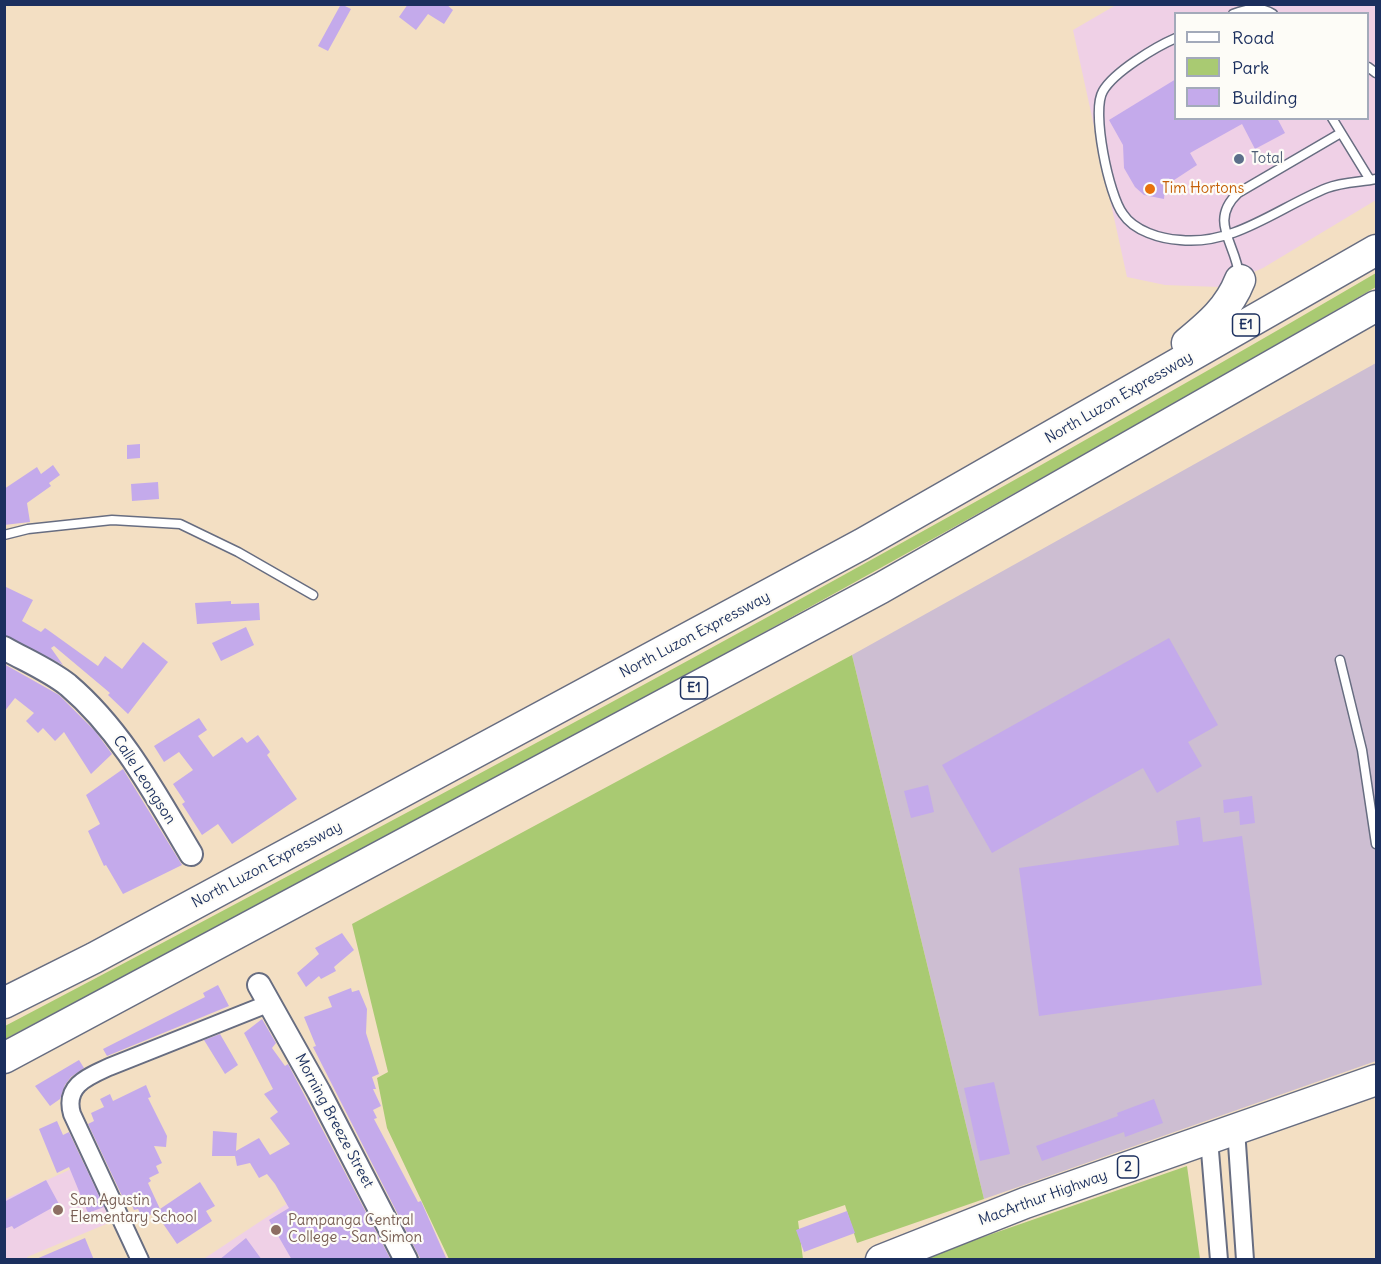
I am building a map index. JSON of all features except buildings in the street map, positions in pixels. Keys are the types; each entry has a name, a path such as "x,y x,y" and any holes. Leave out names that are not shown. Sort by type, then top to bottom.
{"highway":[{"name":"North Luzon Expressway","path":"4,1003 94,958 784,587 1377,250"},
{"path":"1114,401 1215,321 1234,294 1240,280"},
{"name":"E1","path":"4,1058 881,588 1377,306"},
{"name":"MacArthur Highway","path":"881,1260 1025,1203 1377,1080"}],"main road":[{"name":"Calle Leongson","path":"4,648 68,685 111,730 131,755 191,855"},
{"name":"Morning Breeze Street","path":"265,994 406,1260"}],"street":[{"path":"140,1260 72,1114 70,1106 73,1090 86,1078 265,994"},
{"path":"1222,1134 1239,1179 1245,1260"},
{"path":"1219,1260 1213,1183 1222,1134"},
{"path":"1213,1183 1239,1179"}],"lane":[{"path":"1238,12 1248,8 1264,8 1270,12"},
{"path":"1174,39 1159,45 1104,89 1098,109 1105,156 1122,214 1136,225 1157,236 1181,241 1226,237 1329,187 1373,180 1339,134 1333,120"},
{"path":"1240,280 1239,267 1226,237 1227,203 1238,194 1339,134"},
{"path":"4,535 28,529 112,520 180,524 238,552 313,595"},
{"path":"1340,660 1362,750 1377,844"}],"shaded area":[{"name":"Total","path":"1116,5 1376,5 1376,200 1263,268 1219,287 1165,285 1127,277 1073,30"},
{"path":"1376,363 1376,1061 984,1199 852,655"},
{"name":"San Agustin Elementary School","path":"89,1161 116,1220 27,1257 28,1259 5,1260 5,1199"},
{"name":"Pampanga Central College - San Simon","path":"291,1201 322,1260 202,1260"}],"green space":[{"path":"1376,273 1376,287 1207,385 866,576 522,764 5,1039 5,1026 695,657 1037,467"},
{"path":"852,655 984,1199 857,1243 845,1205 798,1221 803,1259 449,1259 387,1128 377,1078 388,1072 352,924"},
{"path":"1187,1166 1200,1259 920,1259"}],"place":[{"name":"Total","path":"1239,159"},
{"name":"Tim Hortons","path":"1150,189"},
{"name":"San Agustin Elementary School","path":"58,1210"},
{"name":"Pampanga Central College - San Simon","path":"276,1230"}]}
